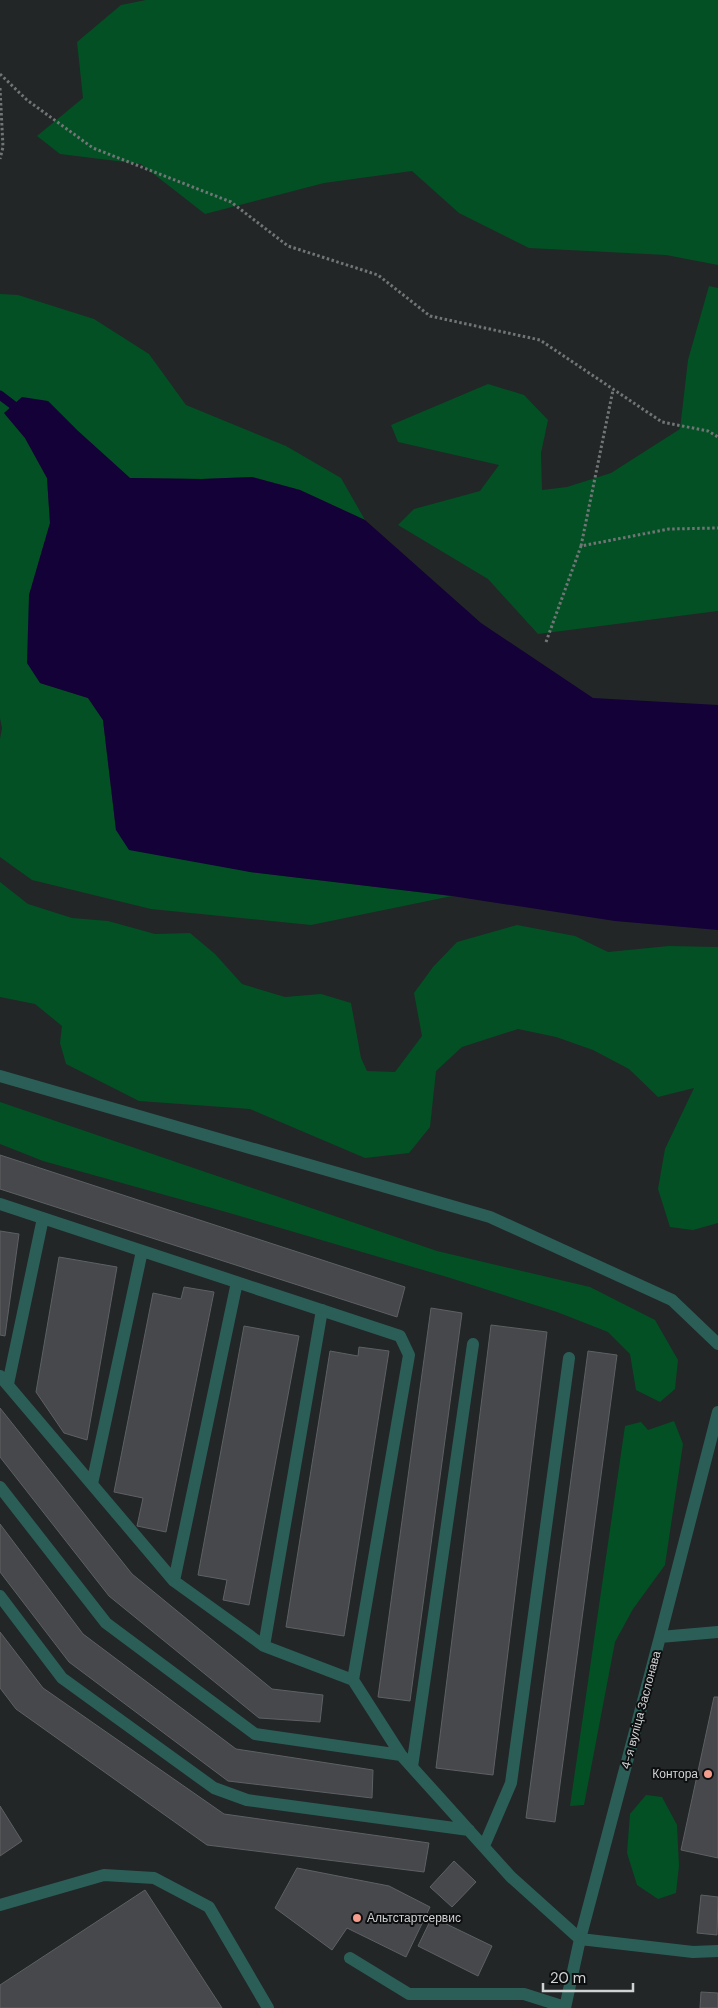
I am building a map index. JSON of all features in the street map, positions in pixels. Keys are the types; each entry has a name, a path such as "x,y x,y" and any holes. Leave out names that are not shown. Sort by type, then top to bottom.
{"street":[{"path":"0,1076 490,1217 672,1300 718,1344"},
{"path":"0,1204 400,1336 409,1355 353,1680"},
{"path":"43,1218 4,1380 174,1581 264,1646 353,1680 401,1755 511,1877 580,1939 693,1952 718,1950"},
{"path":"92,1484 142,1251"},
{"path":"174,1581 237,1282"},
{"path":"264,1646 322,1310"},
{"path":"412,1767 473,1344"},
{"path":"484,1846 511,1783 569,1358"},
{"name":"4-я вуліца Заслонава","path":"565,2007 580,1939 718,1412"},
{"path":"0,1487 106,1623 255,1734 401,1755"},
{"path":"0,1596 62,1678 214,1788 247,1800 469,1830"},
{"path":"660,1637 718,1632"},
{"path":"0,1905 104,1875 154,1878 209,1907 268,2008"},
{"path":"350,1958 409,1994 524,1994 565,2007"}],"path":[{"path":"0,74 27,100 93,148 231,202 288,246 378,275 430,316 540,340 662,422 708,431 718,437"},
{"path":"0,88 3,147 0,159"},
{"path":"546,642 581,546 613,390"},
{"path":"581,546 669,529 718,528"}],"green space":[{"path":"146,0 718,0 718,265 666,255 529,248 459,213 412,171 324,183 205,214 141,164 60,154 37,136 83,98 77,42 121,5"},
{"path":"709,286 718,288 718,611 538,634 488,579 398,525 414,509 480,491 499,465 398,442 391,425 488,384 524,395 548,420 541,453 542,490 567,487 611,473 680,429 688,360"},
{"path":"0,294 18,295 94,319 149,354 186,405 286,446 341,478 365,520 300,490 252,477 202,479 130,478 48,401 4,413 25,438 47,478 50,523 29,595 40,683 88,698 103,720 116,830 250,872 452,896 311,925 151,909 32,880 0,857 0,739 2,728 0,718"},
{"path":"0,882 28,904 72,918 108,921 155,934 190,933 215,954 242,984 285,997 321,994 351,1003 361,1058 367,1071 395,1072 422,1036 414,993 433,967 457,942 517,925 575,936 608,952 669,946 718,947 718,1223 693,1230 670,1227 658,1189 665,1149 694,1088 658,1097 629,1069 593,1050 556,1037 518,1029 462,1047 436,1071 430,1127 409,1153 365,1158 250,1109 139,1101 66,1064 60,1043 62,1026 35,1004 0,997"},
{"path":"0,1102 437,1251 590,1287 655,1320 678,1360 675,1389 660,1402 636,1390 630,1354 608,1332 557,1312 447,1277 226,1212 43,1161 0,1144"},
{"path":"674,1421 683,1444 665,1565 633,1609 615,1642 584,1805 570,1806 625,1426 641,1422 648,1430"},
{"path":"646,1795 662,1797 677,1825 679,1866 676,1893 658,1899 637,1885 627,1853 630,1814"}],"shaded area":[{"path":"22,397 48,401 130,478 202,479 252,477 300,490 365,520 481,623 593,698 718,705 718,930 615,921 452,896 250,872 129,850 116,830 103,720 88,698 40,683 27,663 29,595 50,523 47,478 25,438 4,413"}],"building":[{"path":"0,1155 405,1287 397,1317 0,1189"},
{"path":"0,1231 19,1234 5,1336 0,1335"},
{"path":"59,1257 117,1267 87,1440 64,1433 36,1392"},
{"path":"184,1287 214,1292 166,1532 137,1526 143,1498 114,1492 153,1293 181,1299"},
{"path":"431,1308 462,1313 410,1701 378,1697"},
{"path":"491,1325 547,1332 493,1775 436,1768"},
{"path":"244,1326 299,1336 249,1605 223,1600 227,1580 198,1575"},
{"path":"359,1347 389,1351 344,1636 286,1627 330,1351 358,1356"},
{"path":"588,1351 617,1355 555,1822 526,1818"},
{"path":"0,1408 132,1574 272,1689 323,1695 320,1722 259,1718 109,1596 0,1457"},
{"path":"0,1524 83,1634 236,1749 373,1770 372,1798 228,1781 69,1662 0,1572"},
{"path":"0,1632 43,1688 224,1814 429,1843 424,1872 207,1845 16,1709 0,1688"},
{"name":"Контора","path":"714,1697 718,1697 718,1858 681,1850"},
{"path":"0,1806 22,1841 0,1856"},
{"path":"454,1861 476,1882 452,1907 430,1887"},
{"name":"Альтстартсервис","path":"297,1868 389,1886 430,1907 406,1957 347,1928 332,1950 275,1908"},
{"path":"145,1890 222,2008 0,2008 0,1985"},
{"path":"701,1895 718,1897 717,1935 697,1933"},
{"path":"432,1917 492,1946 478,1976 418,1946"},
{"path":"701,1992 718,1993 718,2008 700,2008"}],"waterway":[{"path":"0,395 13,405"}],"place":[{"name":"Контора","path":"708,1774"},
{"name":"Альтстартсервис","path":"357,1918"}]}
